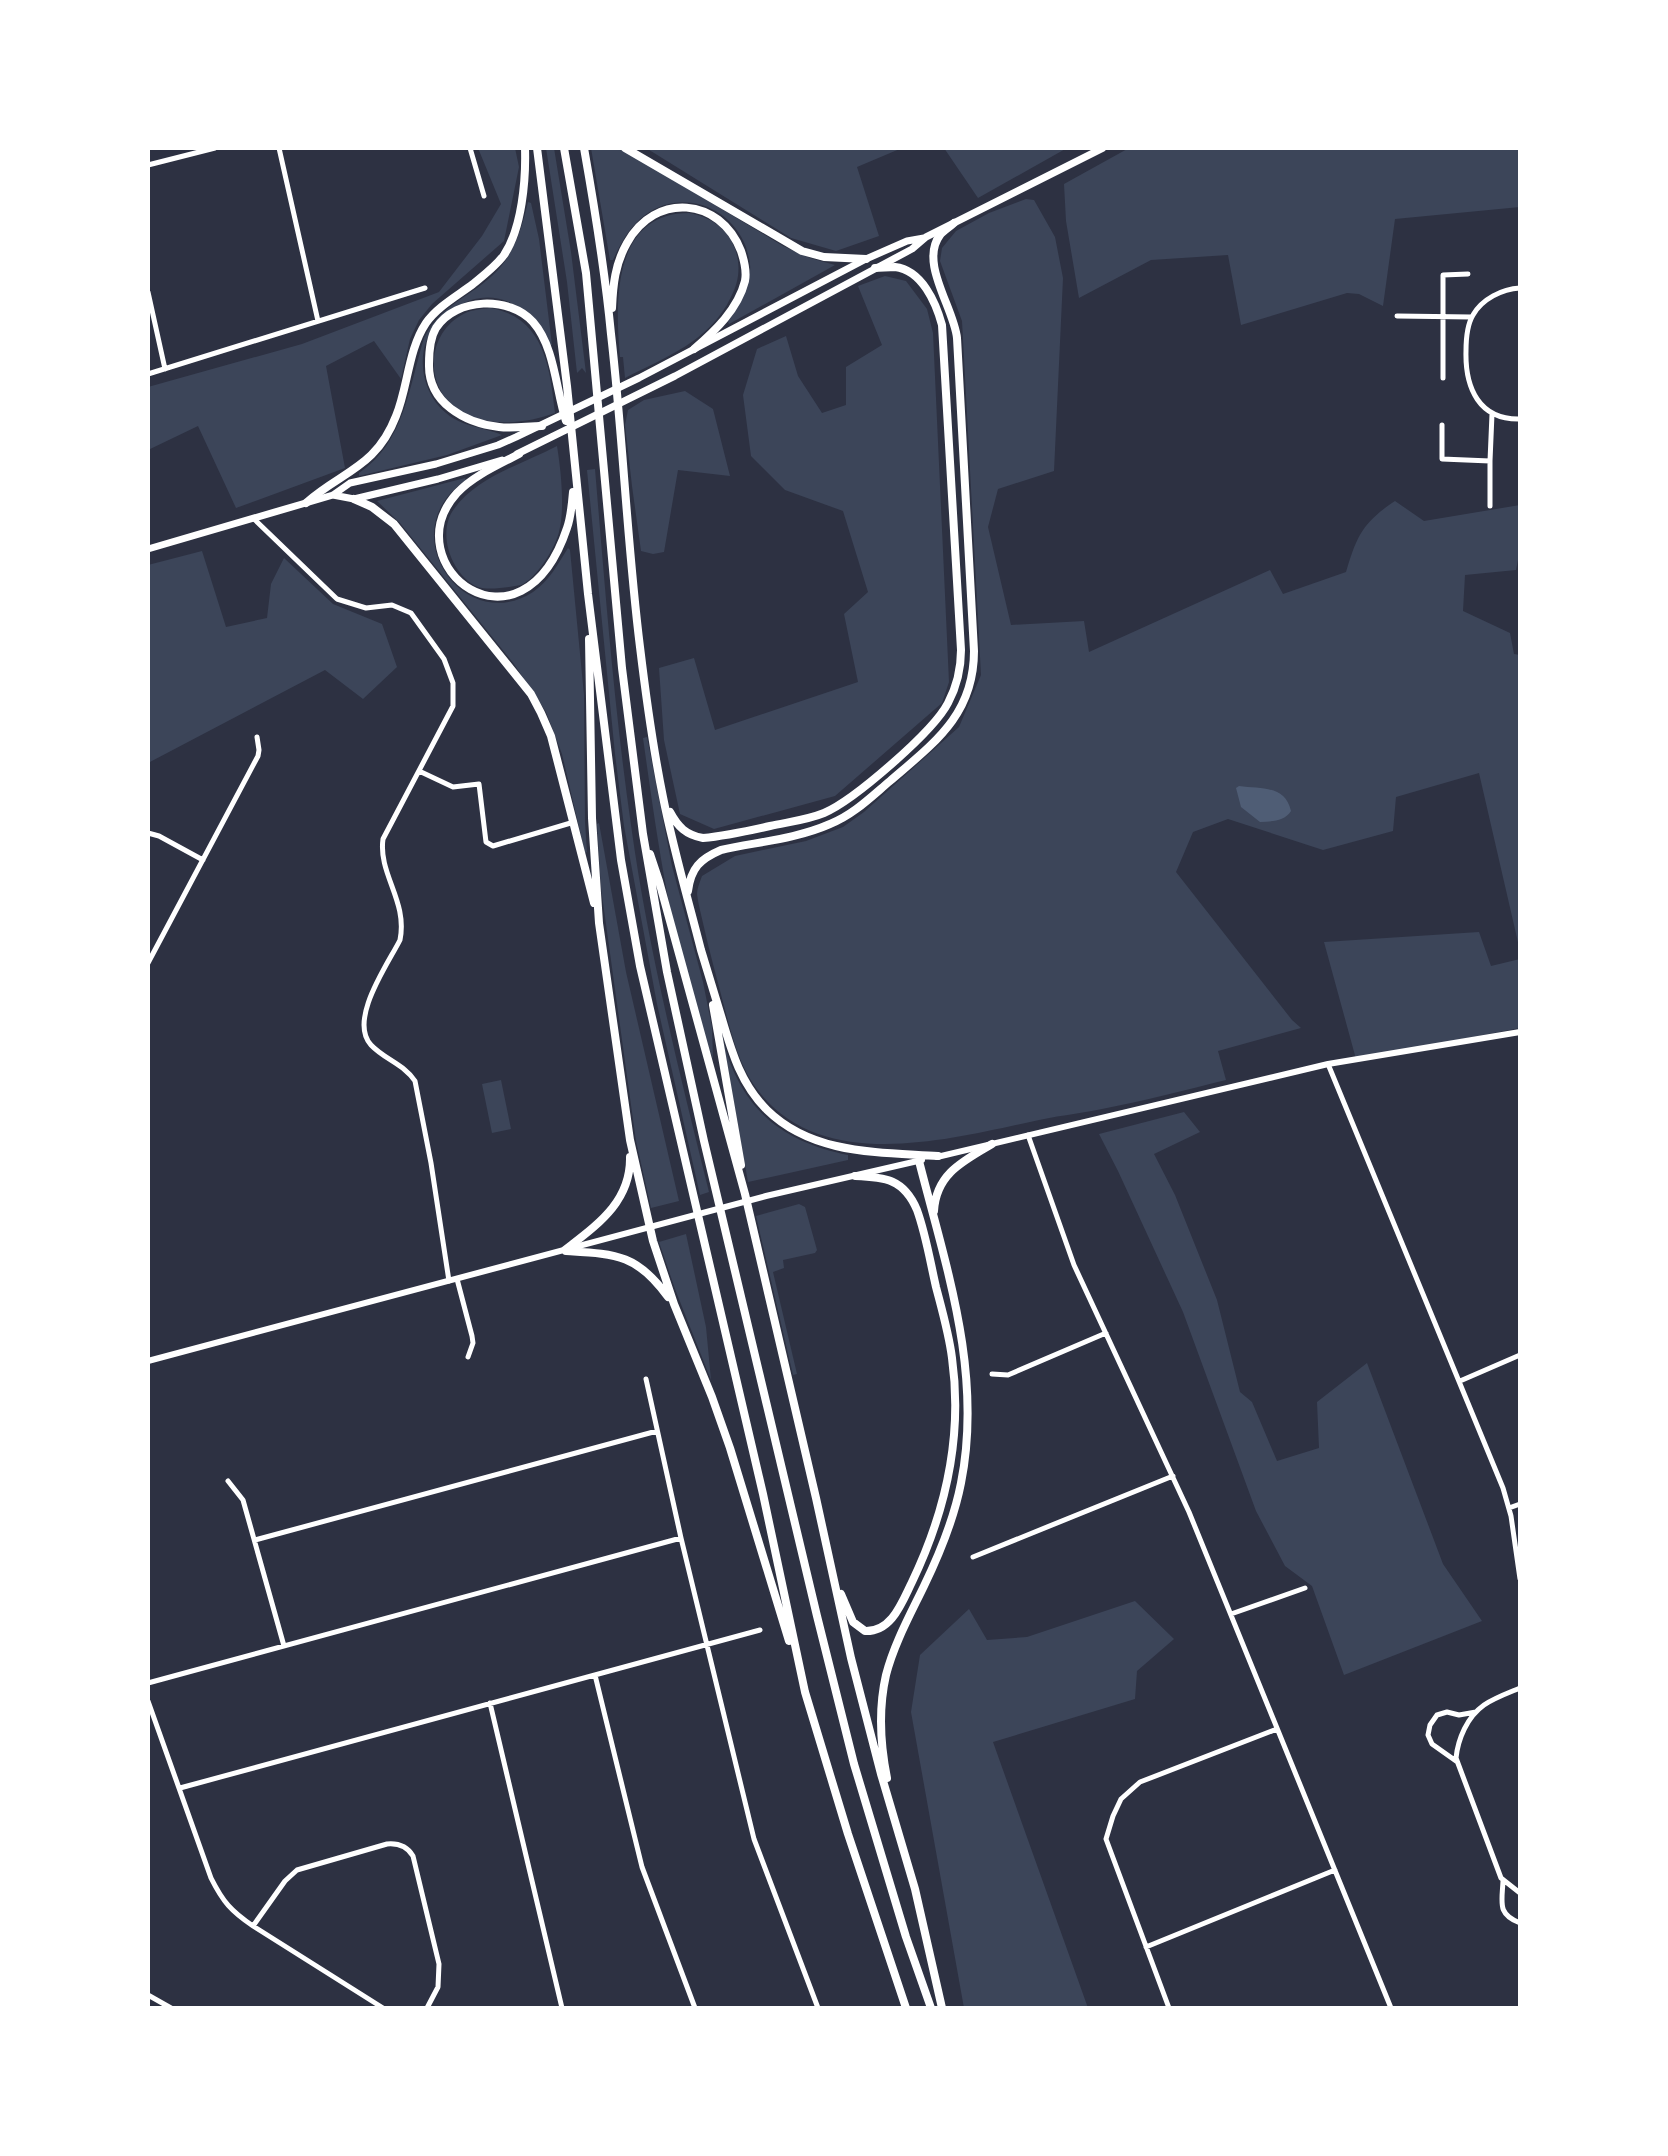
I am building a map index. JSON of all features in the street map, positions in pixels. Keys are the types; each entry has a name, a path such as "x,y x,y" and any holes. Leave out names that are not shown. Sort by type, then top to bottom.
{"highway":[{"path":"306,503 319,491 368,460 381,444 396,418 417,341 426,322 505,254 520,209 526,170 525,148"},
{"path":"537,148 564,405"},
{"path":"564,148 586,273 621,653 643,834 667,972 820,1631 854,1764 906,1937 931,2008"},
{"path":"584,148 597,220 611,333 640,647 663,798 709,977 739,1072 757,1099 798,1133 837,1147 938,1156"},
{"path":"625,148 802,251 824,257 866,259"},
{"path":"611,333 613,283 628,241 638,227 661,212 689,208 709,213 724,222 736,238 744,260 745,279 722,323 694,349"},
{"path":"687,896 694,869 710,855 818,829 856,810 941,736 953,723 965,701 974,651 957,338 933,258 940,235 954,223"},
{"path":"663,798 678,826 687,834 703,838 815,816 851,797 924,733 941,714 954,690 961,650 942,325 933,301 914,275 895,267 875,268"},
{"path":"542,426 502,428 472,422 452,410 436,393 429,374 429,351 436,329 455,310 497,303 518,310 534,323 544,341 564,405 572,439 621,860 640,966 763,1494 805,1692"},
{"path":"519,454 479,476 457,493 444,513 438,536 442,558 457,579 472,592 493,598 515,595 537,580 556,555 568,526 575,479"},
{"path":"354,499 372,507 394,524 531,694 551,736 599,923"},
{"path":"588,594 592,818 599,923 630,1140 649,1228 674,1304 730,1448 848,1834 906,2008"},
{"path":"643,834 659,881 745,1194 862,1701 915,1889 942,2008"},
{"path":"709,977 745,1194"},
{"path":"565,1250 606,1217 619,1201 630,1173 630,1140"},
{"path":"934,1220 936,1198 946,1175 962,1161 992,1144"},
{"path":"900,1837 881,1743 882,1697 887,1671 900,1637 949,1530 962,1482 969,1426 965,1356 919,1161"},
{"path":"831,1568 848,1612 859,1628 872,1631 889,1622 900,1606 935,1529 950,1471 955,1423 955,1385 950,1346 915,1204 909,1193 894,1182 875,1176 855,1176"},
{"path":"565,1250 603,1253 630,1260 653,1277 674,1304"}],"main road":[{"path":"333,495 354,499 438,479 519,454 675,376 912,249 926,237 1103,148"},
{"path":"148,549 333,495 350,483 436,464 498,445 542,426 866,259 907,241 926,237"}],"street":[{"path":"148,165 215,148"},
{"path":"279,148 318,321"},
{"path":"470,148 484,196"},
{"path":"1443,378 1443,275 1468,274"},
{"path":"148,374 425,288"},
{"path":"1520,288 1494,295 1479,305 1471,317 1466,336 1466,374 1474,395 1492,414 1506,419 1520,419"},
{"path":"148,292 165,369"},
{"path":"1397,316 1471,317"},
{"path":"1490,506 1492,414"},
{"path":"1442,425 1442,459 1490,461"},
{"path":"253,518 337,599 366,608 392,605 411,613 444,659 453,683 453,706 383,839 381,851 398,898 402,930 400,940 364,1010 363,1025 366,1039 372,1046 409,1072 415,1081 453,1280 472,1336 468,1357"},
{"path":"148,963 258,756 257,737"},
{"path":"419,771 453,787 479,784 486,842 493,846 574,822"},
{"path":"148,833 203,860"},
{"path":"148,1361 766,1196 1328,1064 1520,1032"},
{"path":"1328,1064 1485,1441 1509,1508 1520,1579"},
{"path":"1028,1135 1074,1265 1173,1476 1391,2008"},
{"path":"992,1374 1008,1375 1106,1333"},
{"path":"1460,1381 1520,1355"},
{"path":"646,1379 754,1839 818,2008"},
{"path":"255,1540 657,1431"},
{"path":"973,1557 1173,1476"},
{"path":"228,1481 243,1500 284,1646"},
{"path":"1509,1508 1520,1504"},
{"path":"148,1683 681,1538"},
{"path":"1231,1614 1305,1588"},
{"path":"180,1788 760,1630"},
{"path":"595,1675 642,1867 695,2008"},
{"path":"1520,1688 1478,1711 1458,1741 1457,1762 1503,1880 1503,1910 1507,1917 1520,1923"},
{"path":"148,1701 221,1900 253,1926 383,2008"},
{"path":"490,1703 562,2008"},
{"path":"1457,1762 1432,1744 1428,1735 1430,1725 1437,1715 1447,1712 1459,1715 1478,1711"},
{"path":"1169,2008 1106,1839 1113,1816 1121,1799 1140,1782 1277,1729"},
{"path":"253,1926 285,1881 297,1870 387,1844 403,1846 413,1856 439,1964 438,1987 427,2008"},
{"path":"1146,1947 1335,1870"},
{"path":"1503,1880 1520,1893"},
{"path":"148,1995 171,2008"}],"shaded area":[{"path":"478,148 515,148 519,167 504,241 432,304 419,320 410,339 401,379 374,341 326,366 345,468 236,508 198,426 148,450 148,387 302,344 439,292 482,236 501,204"},
{"path":"546,148 554,148 586,373 582,368 577,373 567,282"},
{"path":"591,148 620,148 783,246 835,265 729,324 750,271 746,247 739,233 717,212 689,202 674,203 659,207 639,220 613,260 610,260"},
{"path":"646,148 902,148 857,167 879,236 836,251 791,238"},
{"path":"944,148 1067,148 978,198"},
{"path":"1129,148 1520,148 1520,207 1395,219 1383,306 1359,294 1347,293 1241,325 1228,255 1151,260 1079,298 1066,221 1064,184"},
{"path":"1026,199 1034,200 1055,237 1063,278 1054,471 998,489 988,527 1011,625 1084,621 1089,652 1270,570 1283,594 1346,572 1362,531 1395,501 1424,521 1520,505 1520,550 1516,570 1465,575 1463,611 1510,633 1514,654 1520,655 1520,951 1479,773 1396,797 1393,831 1323,850 1228,819 1193,832 1176,872 1301,1028 1218,1051 1226,1080 1118,1106 958,1137 882,1144 845,1141 811,1131 780,1113 748,1076 729,1026 697,894 702,876 735,856 806,841 843,827 959,727 981,675 962,321 940,261 942,248 956,231 989,213"},
{"path":"528,202 531,203 539,239 552,345 526,312 502,300 489,298 462,304 430,334 424,349 425,379 439,406 452,418 502,435 447,455 359,476 386,446 395,430 409,394 424,338 440,316 503,264 517,239"},
{"path":"689,213 704,217 728,235 737,255 734,291 722,312 699,336 671,355 625,378 623,357 620,357 619,288 632,244 645,228 664,217"},
{"path":"885,276 906,281 927,309 933,333 949,682 942,703 835,796 714,829 680,814 664,740 659,668 694,658 715,730 858,682 844,614 868,592 843,511 785,490 751,456 743,395 757,349 786,336 798,376 822,413 846,405 846,367 882,345 858,286"},
{"path":"490,308 508,313 533,333 546,362 555,413 515,422 486,421 460,411 441,392 436,381 434,356 442,334 463,314"},
{"path":"685,391 713,409 730,476 678,470 664,552 653,554 641,551 625,425 628,410 644,400"},
{"path":"557,446 562,512 557,539 549,554 533,576 521,585 478,587 461,574 450,553 446,530 454,509 475,488 501,472"},
{"path":"595,469 615,692 631,825 655,964 709,1192 700,1195 657,1004 624,826 587,470"},
{"path":"465,478 444,501 435,525 436,550 445,572 461,590 483,601 507,602 539,588 568,548 570,550 584,695 585,853 562,754 546,712 514,664 400,523 377,501"},
{"path":"202,551 226,627 267,618 271,584 284,558 333,604 382,624 397,667 363,699 325,670 148,763 148,565"},
{"path":"647,737 672,866 703,982 712,1027 713,1059 677,941 643,738"},
{"path":"1236,788 1278,792 1291,811 1281,819 1260,822 1241,807"},
{"path":"599,823 626,972 679,1201 651,1208 636,1141 601,888"},
{"path":"1479,932 1491,966 1520,959 1520,1028 1356,1059 1324,942"},
{"path":"722,1034 731,1066 742,1088 766,1117 794,1137 848,1155 848,1160 748,1182"},
{"path":"501,1080 511,1129 492,1133 482,1084"},
{"path":"1184,1112 1200,1132 1154,1154 1175,1195 1217,1300 1240,1392 1252,1402 1277,1461 1319,1448 1317,1402 1367,1363 1443,1564 1482,1621 1344,1675 1312,1586 1285,1566 1256,1511 1183,1312 1099,1134"},
{"path":"799,1204 805,1207 817,1250 783,1260 784,1268 773,1272 797,1374 793,1375 756,1216"},
{"path":"686,1234 706,1327 711,1380 659,1242"},
{"path":"1135,1601 1174,1639 1137,1671 1135,1699 993,1742 1088,2008 964,2008 911,1712 920,1655 969,1609 987,1640 1027,1637"}]}
